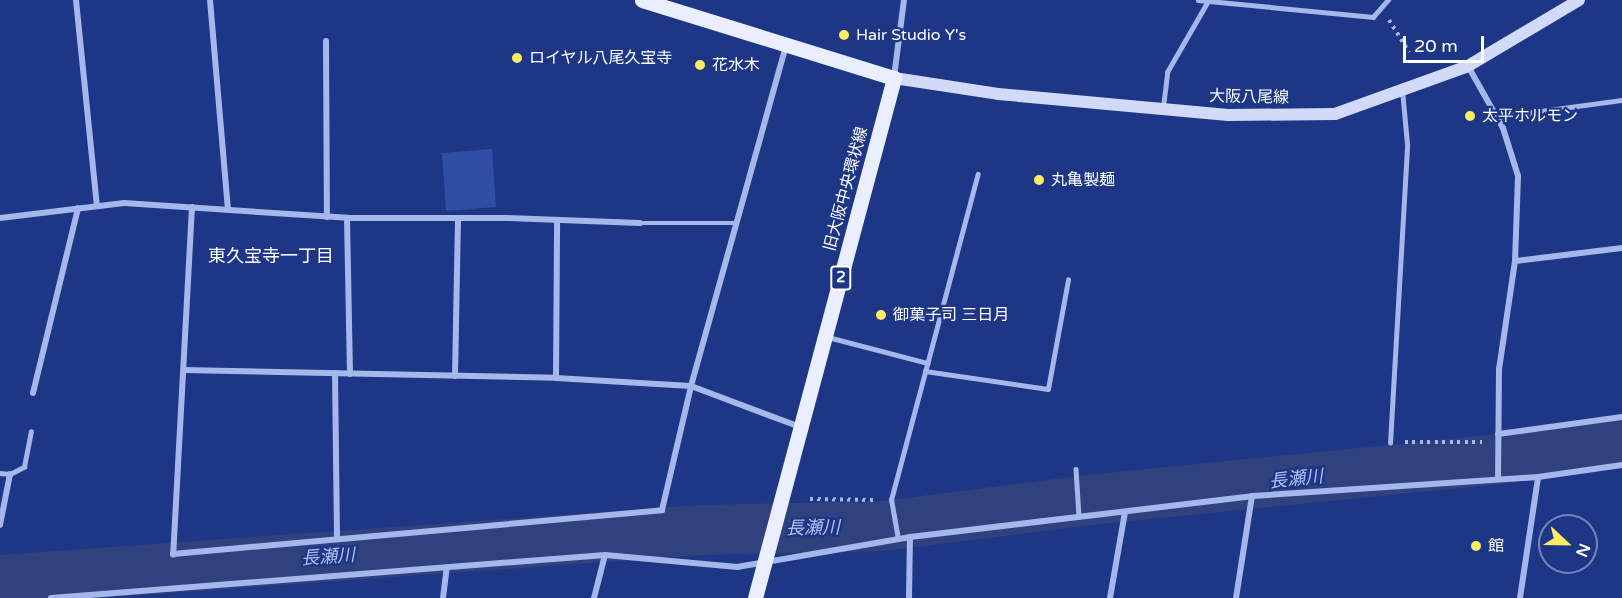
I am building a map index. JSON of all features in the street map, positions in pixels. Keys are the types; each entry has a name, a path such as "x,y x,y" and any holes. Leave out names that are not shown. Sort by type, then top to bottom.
{"main road":[{"path":"642,0 894,78"},
{"name":"大阪八尾線","path":"894,78 998,94 1228,115 1335,114 1468,66 1579,0"},
{"name":"旧大阪中央環状線","path":"755,598 789,478 894,78"}],"street":[{"path":"76,0 97,206"},
{"path":"210,0 228,209"},
{"path":"894,78 904,0"},
{"path":"326,41 327,217"},
{"path":"192,207 173,554 662,510 691,386 786,45"},
{"path":"1468,66 1496,117 1518,176 1515,261 1499,369 1498,473"},
{"path":"0,218 124,203 347,218 640,223"},
{"path":"33,393 78,208"},
{"path":"347,218 350,374"},
{"path":"455,376 458,220"},
{"path":"556,378 557,220"},
{"path":"1515,261 1622,248"},
{"path":"184,370 556,378 691,386 801,427"},
{"path":"335,373 337,539"},
{"path":"1498,434 1622,417"},
{"path":"51,598 605,555 737,567 910,537 1252,496 1498,473 1538,477 1622,465"},
{"path":"0,525 10,474"},
{"path":"1520,598 1538,477"},
{"path":"1236,598 1252,496"},
{"path":"1110,598 1125,512"},
{"path":"909,598 910,537"},
{"path":"594,598 605,555"},
{"path":"443,598 447,567"}],"lane":[{"path":"1198,0 1373,17 1388,0"},
{"path":"1162,109 1167,72 1208,1"},
{"path":"1390,442 1407,144 1402,90"},
{"path":"1496,117 1622,100"},
{"path":"898,539 891,503 978,174"},
{"path":"640,223 736,223"},
{"path":"925,371 1048,388 1068,280"},
{"path":"825,336 928,363"},
{"path":"0,473 10,474 24,467 31,432"},
{"path":"1076,469 1079,516"}],"path":[{"path":"1382,9 1409,52"},
{"path":"1390,442 1498,444"},
{"path":"810,499 891,503"}],"shaded area":[{"path":"492,149 496,207 446,211 442,153"}],"waterway":[{"name":"長瀬川","path":"0,580 702,530 882,526 1099,499 1508,458 1622,441"}],"place":[{"name":"Hair Studio Y's","path":"844,35"},
{"name":"ロイヤル八尾久宝寺","path":"517,58"},
{"name":"花水木","path":"700,65"},
{"name":"太平ホルモン","path":"1470,116"},
{"name":"丸亀製麺","path":"1039,180"},
{"name":"御菓子司 三日月","path":"881,315"},
{"name":"館","path":"1476,546"}],"district":[{"name":"東久宝寺一丁目","path":"271,256"}]}
